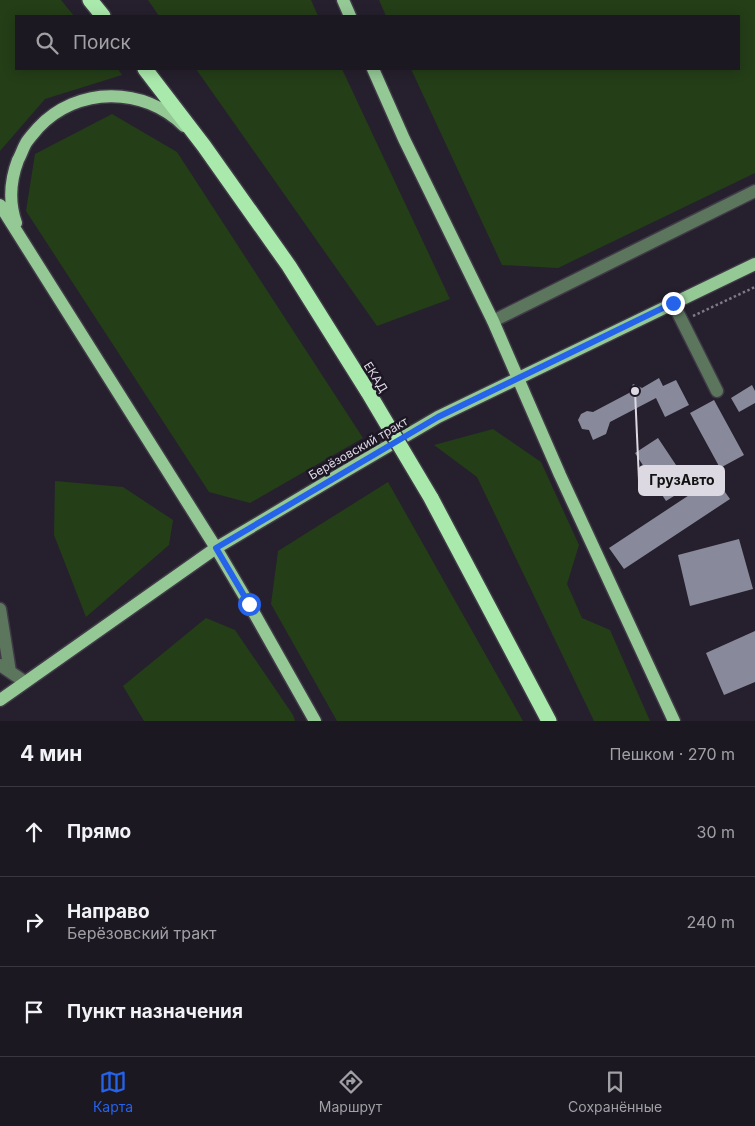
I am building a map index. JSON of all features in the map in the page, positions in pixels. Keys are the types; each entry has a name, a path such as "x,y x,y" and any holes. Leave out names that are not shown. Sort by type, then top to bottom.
{"highway":[{"path":"90,0 102,15"},
{"name":"ЕКАД","path":"145,70 204,146 288,266 368,392 431,498 545,716"}],"main road":[{"path":"343,0 350,15"},
{"path":"373,70 404,139 493,321 560,475 674,721"},
{"path":"22,242 11,209 13,174 26,142 49,116 80,100 115,95 149,102 179,120 204,146"},
{"path":"0,205 216,548 315,721"},
{"name":"Берёзовский тракт","path":"0,700 216,548 438,417 755,264"}],"lane":[{"path":"493,321 755,191"},
{"path":"673,303 717,391"},
{"path":"0,609 5,668 25,682"}],"path":[{"path":"683,322 755,287"}],"green space":[{"path":"0,0 61,0 73,15 15,15 15,70 119,70 122,75 45,99 0,151"},
{"path":"148,0 311,0 318,15 158,15"},
{"path":"379,0 755,0 755,173 558,268 502,265 411,70 740,70 740,15 386,15"},
{"path":"197,70 342,70 450,299 377,326"},
{"path":"112,114 177,152 363,438 250,503 209,492 26,211 35,154"},
{"path":"493,429 541,462 579,545 567,584 582,618 610,630 650,721 594,721 477,477 434,445"},
{"path":"55,481 123,487 173,520 169,545 86,617 54,535"},
{"path":"388,482 523,721 337,721 271,604 278,551"},
{"path":"206,618 235,630 293,715 295,721 144,721 123,686"}],"building":[{"path":"659,378 663,386 676,380 689,405 665,417 656,398 610,422 606,434 593,440 589,430 582,429 578,420 581,414 587,411 593,412 629,393 633,384 642,388"},
{"path":"752,385 755,391 755,403 739,412 731,398"},
{"path":"714,400 744,455 720,468 690,413"},
{"path":"658,438 690,486 666,501 635,453"},
{"path":"715,478 730,499 624,569 609,548"},
{"path":"739,539 753,589 690,606 678,555"},
{"path":"755,631 755,682 724,695 706,653"}],"place":[{"name":"ГрузАвто","path":"635,391"}],"route":[{"path":"249,604 216,548 438,417 673,303"}]}
